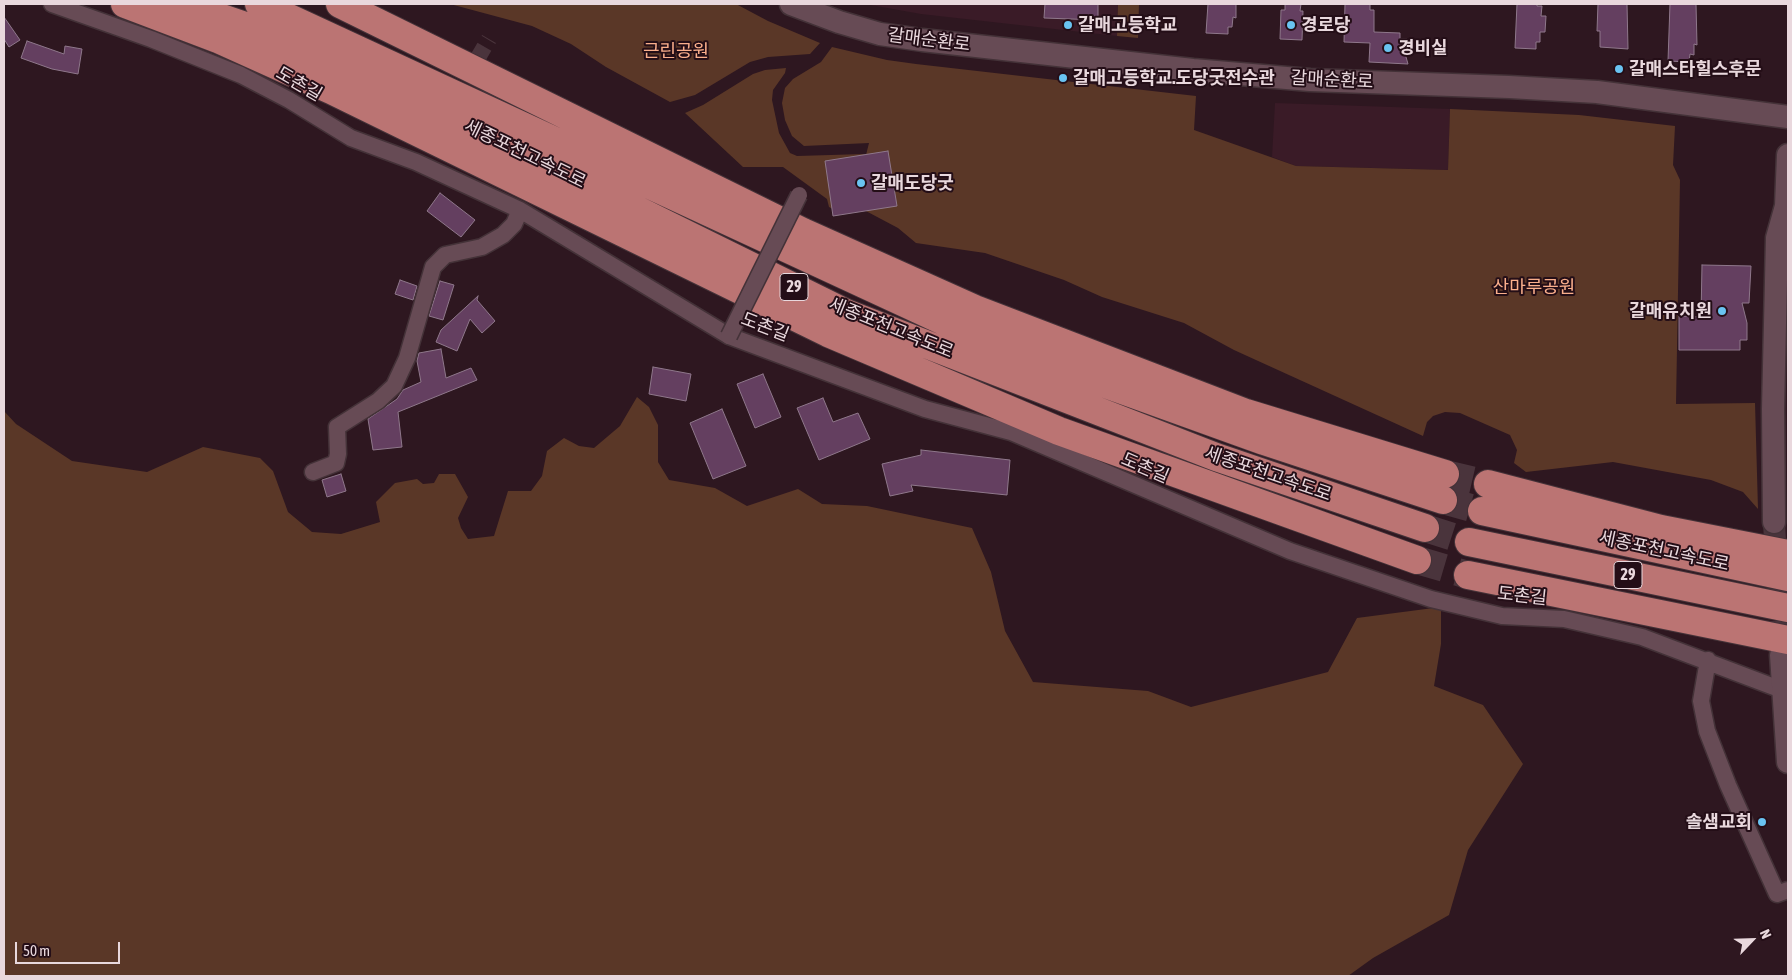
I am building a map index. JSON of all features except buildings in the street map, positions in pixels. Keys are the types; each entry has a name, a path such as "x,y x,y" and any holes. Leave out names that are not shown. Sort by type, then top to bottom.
{"highway":[{"path":"125,4 220,40 331,90 837,337 1059,432 1417,560"},
{"name":"세종포천고속도로","path":"181,4 251,28 453,119 846,312 1216,457 1425,528"},
{"name":"세종포천고속도로","path":"259,4 989,342 1264,441 1444,487 975,309 803,232 402,32 340,4"},
{"path":"1488,484 1660,529 1788,554"},
{"name":"세종포천고속도로","path":"1482,512 1788,577"},
{"name":"세종포천고속도로","path":"1469,542 1788,608"},
{"path":"1468,575 1785,647"}],"street":[{"name":"도촌길","path":"52,4 151,39 241,75 288,100 351,138 416,162 520,210 729,336 925,409 1011,432 1290,551 1431,598 1502,616 1574,622 1642,637 1708,660 1782,690"},
{"name":"갈매순환로","path":"791,4 838,22 880,34 931,41 1193,70 1310,80 1509,86 1597,92 1788,118"},
{"path":"1774,522 1773,409 1777,238 1787,213 1788,155"},
{"path":"729,336 799,195"},
{"path":"313,472 336,463 338,454 336,427 378,401 394,386 407,358 434,267 445,255 482,247 503,235 514,224 520,210"},
{"path":"1788,382 1788,469"},
{"path":"1785,647 1782,690 1788,762"},
{"path":"1708,660 1701,701 1707,731 1728,785 1777,894 1788,890"}],"shaded area":[{"name":"갈매고등학교","path":"865,4 1118,4 1117,36 921,14"},
{"path":"1275,103 1450,109 1448,170 1296,166 1272,157"}],"green space":[{"name":"근린공원","path":"450,4 736,4 768,21 820,43 810,54 768,57 750,62 695,95 670,102 606,67 571,44 532,26"},
{"path":"1118,4 1139,4 1138,38 1117,36"},
{"name":"산마루공원","path":"832,47 887,60 916,64 1196,96 1194,130 1296,166 1448,170 1450,109 1579,115 1675,126 1673,165 1680,180 1676,404 1755,403 1758,509 1743,492 1711,480 1613,462 1526,472 1514,463 1517,450 1510,435 1460,413 1445,412 1433,416 1427,422 1423,436 1234,350 1184,323 1102,297 1064,280 985,253 916,243 898,228 864,210 841,213 829,207 827,199 783,167 743,167 685,113 703,105 753,74 765,70 786,68 785,73 773,90 772,100 779,133 790,153 797,156 866,155 869,143 804,146 792,136 785,120 782,103 785,88 793,79 821,62"},
{"path":"637,397 649,407 658,425 658,462 669,480 715,488 747,506 798,489 822,504 867,506 972,528 991,572 1005,631 1033,682 1148,691 1191,707 1328,672 1357,618 1441,607 1441,644 1434,686 1483,705 1523,764 1468,850 1449,915 1373,958 1348,976 4,976 4,411 16,424 72,461 147,472 203,447 260,458 273,471 288,512 312,532 341,534 380,522 376,502 395,483 417,479 423,484 434,483 439,474 455,474 468,497 458,518 461,528 468,539 494,536 508,491 531,491 542,476 547,451 564,438 579,446 594,448 620,426"}],"tunnel":[{"path":"452,102 489,39"},
{"path":"1445,474 1488,484"},
{"path":"1443,500 1482,511"},
{"path":"1774,522 1781,655"},
{"path":"1425,528 1469,542"},
{"path":"1417,560 1468,575"}],"place":[{"name":"갈매고등학교","path":"1068,25"},
{"name":"경로당","path":"1291,25"},
{"name":"경비실","path":"1388,48"},
{"name":"갈매스타힐스후문","path":"1619,69"},
{"name":"갈매고등학교.도당굿전수관","path":"1063,78"},
{"name":"갈매도당굿","path":"861,183"},
{"name":"갈매유치원","path":"1722,311"},
{"name":"솔샘교회","path":"1762,822"}]}
